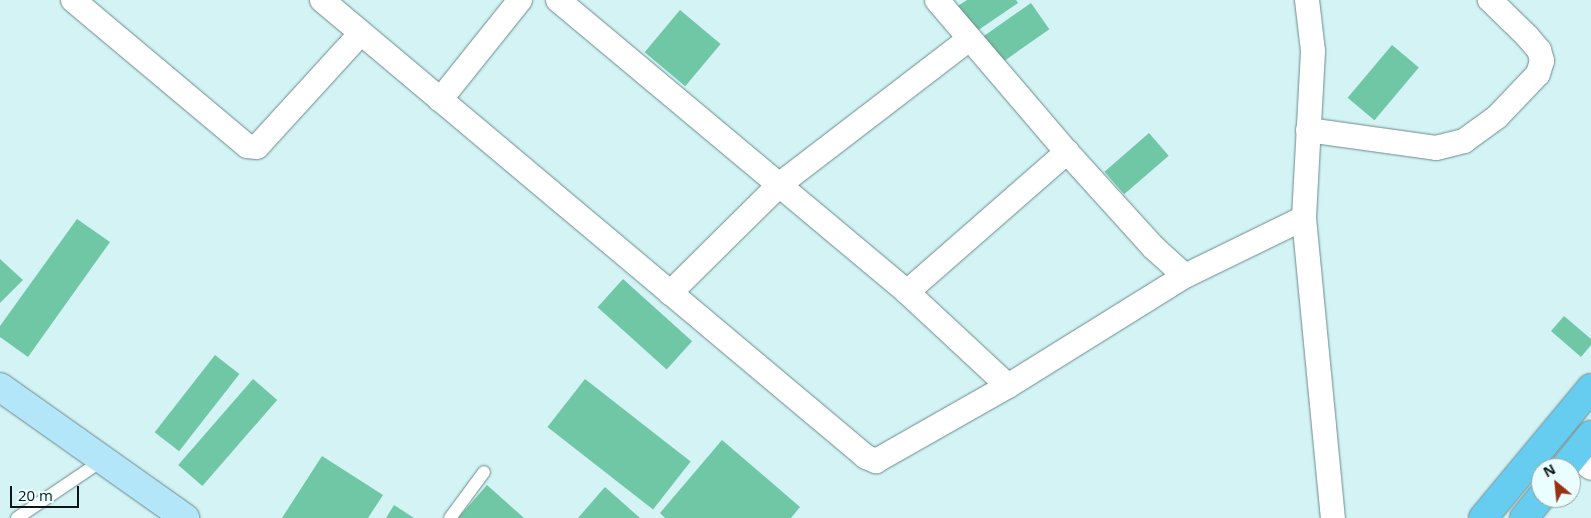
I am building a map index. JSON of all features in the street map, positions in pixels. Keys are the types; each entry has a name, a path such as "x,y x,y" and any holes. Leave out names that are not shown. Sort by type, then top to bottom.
{"main road":[{"path":"0,386 177,515"},
{"path":"1484,518 1591,388"},
{"path":"1524,518 1532,508"}],"street":[{"path":"73,0 247,146 257,147 361,33"},
{"path":"322,0 866,457 876,461 1008,386 1186,276 1304,218"},
{"path":"440,100 520,0"},
{"path":"558,0 907,292 1008,386"},
{"path":"937,0 968,40 1067,152 1153,247 1186,276"},
{"path":"1307,0 1313,51 1304,218 1333,518"},
{"path":"1308,130 1436,148 1464,141 1497,117 1538,74 1542,61 1539,50 1490,0"},
{"path":"670,293 779,185 968,40"},
{"path":"907,292 1067,152"}],"lane":[{"path":"17,518 103,460"},
{"path":"450,518 484,472"}],"building":[{"path":"967,0 1016,0 1018,3 971,35 953,9"},
{"path":"1031,3 1049,29 994,68 976,41"},
{"path":"680,10 721,44 685,86 645,52"},
{"path":"1392,45 1419,67 1374,120 1348,98"},
{"path":"1149,133 1169,156 1124,194 1104,172"},
{"path":"77,219 110,242 28,357 0,337 0,326"},
{"path":"0,259 23,280 0,303"},
{"path":"623,279 692,341 667,369 598,307"},
{"path":"1564,316 1591,339 1591,345 1581,357 1551,331"},
{"path":"215,355 239,374 179,451 155,432"},
{"path":"253,379 277,400 202,486 178,465"},
{"path":"585,379 691,461 653,510 547,427"},
{"path":"722,440 800,507 791,518 665,518 660,513"},
{"path":"322,456 383,495 368,518 282,518"},
{"path":"487,485 524,518 458,518"},
{"path":"605,487 640,518 578,518"},
{"path":"394,505 414,518 386,518"}]}
